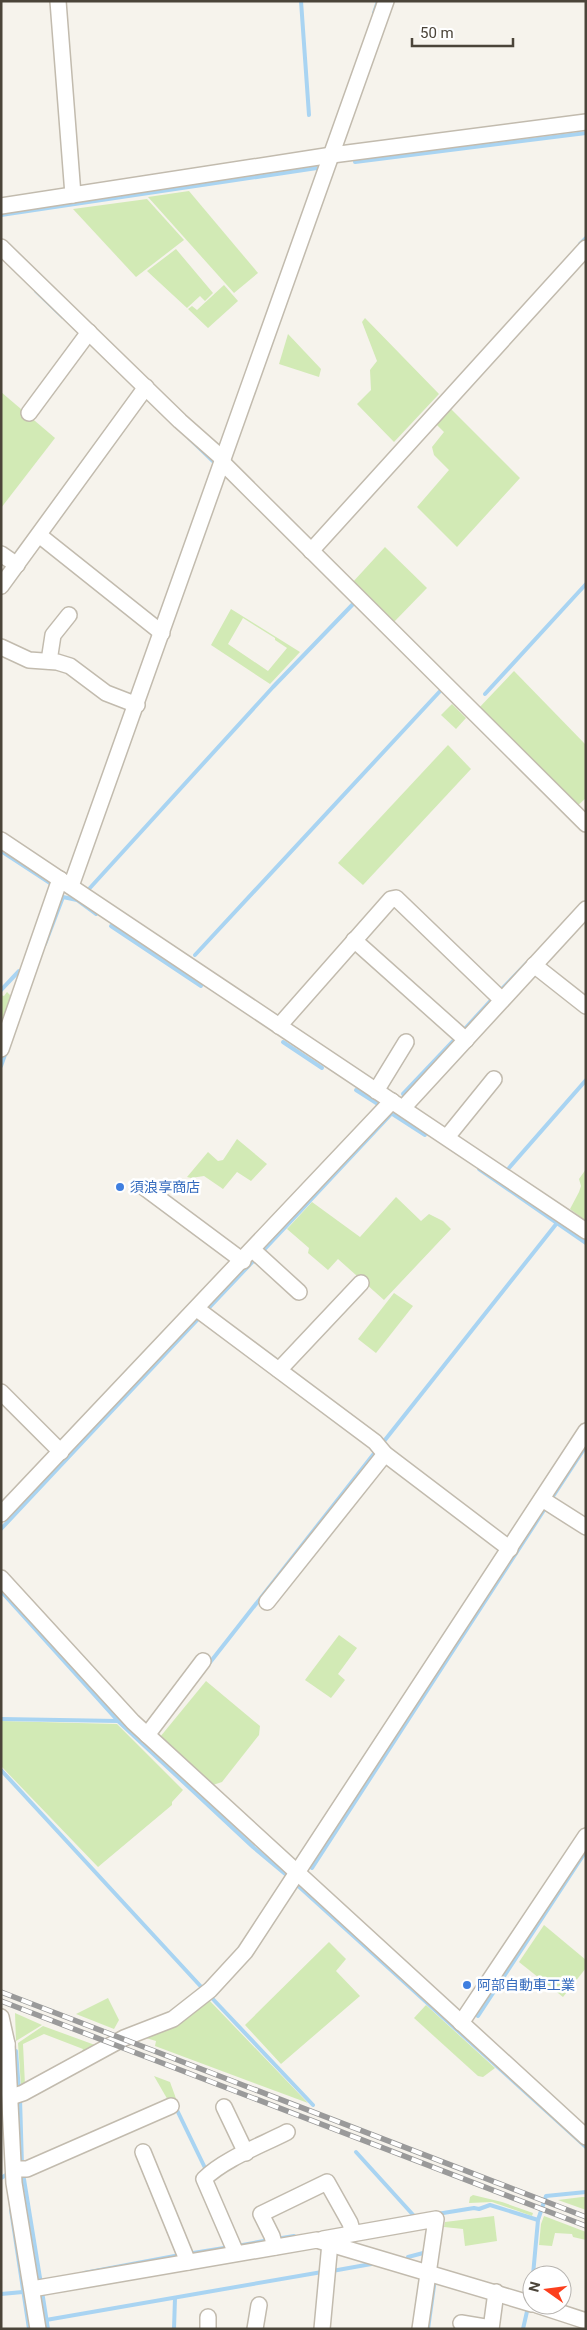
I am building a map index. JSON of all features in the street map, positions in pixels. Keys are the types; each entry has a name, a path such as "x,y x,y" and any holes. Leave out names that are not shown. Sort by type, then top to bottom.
{"street":[{"path":"58,1 73,195"},
{"path":"1,1049 65,883 222,461 386,1"},
{"path":"1,206 332,155 586,122"},
{"path":"1,247 89,332 143,391 222,461 586,824"},
{"path":"308,548 586,248"},
{"path":"29,413 89,332"},
{"path":"1,586 10,560 39,535 143,391"},
{"path":"39,535 158,631"},
{"path":"49,661 53,635 69,615"},
{"path":"1,647 29,660 49,661 78,670 97,687 131,703"},
{"path":"1,840 376,1091 392,1107 447,1137 586,1231"},
{"path":"279,1026 391,899 396,898 502,1000"},
{"path":"1,1514 202,1312 243,1261 392,1107 466,1040 586,909"},
{"path":"354,940 466,1040"},
{"path":"534,965 586,1006"},
{"path":"376,1091 406,1042"},
{"path":"447,1137 494,1079"},
{"path":"145,1188 243,1261"},
{"path":"254,1250 300,1292"},
{"path":"279,1370 361,1283"},
{"path":"202,1312 510,1549"},
{"path":"1,1392 61,1452"},
{"path":"17,2095 124,2038 173,2019 207,1993 245,1952 510,1549 547,1502 586,1431"},
{"path":"266,1602 381,1449"},
{"path":"547,1502 586,1528"},
{"path":"1,1578 147,1735 294,1879 461,2023 586,2137"},
{"path":"147,1735 203,1661"},
{"path":"461,2023 586,1836"},
{"path":"1,2017 4,2042 17,2095 15,2176 39,2288 38,2329"},
{"path":"15,2176 171,2106"},
{"path":"224,2107 246,2152"},
{"path":"234,2249 204,2179 246,2152 287,2132"},
{"path":"143,2152 186,2257"},
{"path":"274,2242 261,2214 327,2182 352,2229"},
{"path":"324,2241 352,2229 436,2219 431,2252 433,2273 420,2329"},
{"path":"39,2288 186,2257 274,2242 324,2241 522,2301"},
{"path":"322,2329 327,2272 324,2241"},
{"path":"461,2323 491,2328 496,2292"},
{"path":"255,2329 259,2304"},
{"path":"567,2315 586,2321"}],"green space":[{"path":"189,191 258,273 234,293 148,197"},
{"path":"147,199 184,240 136,277 73,209"},
{"path":"176,249 213,293 205,301 200,296 187,308 147,271"},
{"path":"224,285 238,301 208,328 188,309 192,306 197,310"},
{"path":"365,318 439,394 394,442 357,404 371,390 370,370 377,361 362,322"},
{"path":"288,334 321,369 319,377 279,364"},
{"path":"1,392 55,438 1,508"},
{"path":"448,406 520,478 457,547 417,507 449,470 434,455 432,447 444,432 434,422"},
{"path":"385,547 427,588 392,624 352,583"},
{"path":"231,609 300,652 270,684 211,645","holes":["243,618 275,638 275,640 287,648 268,671 228,644"]},
{"path":"514,671 586,745 586,798 575,808 477,710"},
{"path":"452,704 466,718 456,729 441,715"},
{"path":"448,745 471,769 363,885 338,863"},
{"path":"7,992 14,999 1,1030 1,995 4,996"},
{"path":"237,1139 267,1164 251,1181 237,1172 223,1189 204,1176 187,1177 208,1152 218,1161 223,1160"},
{"path":"586,1169 586,1221 570,1209 581,1186 579,1179"},
{"path":"396,1197 421,1221 429,1214 443,1221 451,1229 384,1300 338,1259 328,1270 308,1253 309,1248 287,1229 312,1202 360,1237"},
{"path":"394,1293 413,1306 376,1353 358,1339"},
{"path":"339,1635 357,1648 338,1674 345,1680 331,1698 305,1680"},
{"path":"206,1681 260,1726 259,1735 222,1782 213,1785 160,1737"},
{"path":"1,1721 117,1724 183,1790 172,1802 172,1805 98,1867 1,1766"},
{"path":"544,1925 586,1960 586,1968 563,1997 519,1962"},
{"path":"329,1942 346,1959 336,1971 360,1996 281,2064 245,2025"},
{"path":"108,1998 119,2020 114,2029 76,2014"},
{"path":"208,1999 308,2103 155,2046 156,2041 146,2038 179,2022"},
{"path":"426,2005 495,2068 483,2077 478,2076 414,2018"},
{"path":"15,2013 42,2025 16,2041"},
{"path":"43,2026 95,2045 94,2048 81,2054 83,2049 44,2034 23,2044 25,2085 21,2086 18,2043"},
{"path":"154,2076 170,2082 178,2104 169,2102"},
{"path":"473,2195 502,2202 533,2213 532,2216 492,2202 469,2203 470,2197"},
{"path":"582,2197 586,2197 586,2210 558,2200"},
{"path":"494,2216 497,2241 465,2246 463,2229 444,2227 445,2222"},
{"path":"544,2216 586,2232 586,2240 573,2237 572,2234 555,2233 552,2246 539,2245 541,2224"}],"waterway":[{"path":"301,1 309,115"},
{"path":"374,13 378,1"},
{"path":"355,162 586,133"},
{"path":"1,215 317,168"},
{"path":"580,244 586,238"},
{"path":"36,291 63,317"},
{"path":"189,438 216,464"},
{"path":"485,694 586,584"},
{"path":"89,889 273,687 355,602"},
{"path":"195,955 442,689"},
{"path":"1,851 50,883"},
{"path":"45,944 63,897 77,900 96,914"},
{"path":"111,926 201,986"},
{"path":"499,992 527,963"},
{"path":"1,990 19,971 23,972"},
{"path":"462,1032 494,997"},
{"path":"403,1094 457,1037"},
{"path":"283,1042 322,1068"},
{"path":"1,1066 6,1052"},
{"path":"509,1168 586,1080"},
{"path":"356,1090 381,1106"},
{"path":"262,1252 394,1111"},
{"path":"391,1113 425,1135"},
{"path":"381,1445 557,1223 479,1169"},
{"path":"557,1223 586,1243"},
{"path":"207,1310 257,1257"},
{"path":"1,1529 200,1317"},
{"path":"550,1501 586,1446"},
{"path":"208,1665 376,1451"},
{"path":"312,1868 546,1507"},
{"path":"1,1591 118,1721 253,1847 290,1878"},
{"path":"1,1719 118,1721"},
{"path":"1,1770 205,1991"},
{"path":"478,2016 586,1851"},
{"path":"295,1883 586,2147"},
{"path":"210,1996 313,2105"},
{"path":"14,2051 16,2051 19,2091"},
{"path":"20,2098 22,2166"},
{"path":"175,2106 207,2172"},
{"path":"356,2152 415,2217"},
{"path":"23,2173 41,2284"},
{"path":"1,2178 6,2175"},
{"path":"437,2214 474,2208 479,2209 490,2205 538,2220 546,2196 586,2192"},
{"path":"11,2210 29,2329"},
{"path":"534,2265 538,2220"},
{"path":"276,2239 294,2236"},
{"path":"237,2246 269,2240"},
{"path":"187,2254 230,2247"},
{"path":"408,2257 427,2252"},
{"path":"84,2273 180,2255"},
{"path":"332,2271 377,2263"},
{"path":"46,2320 322,2272"},
{"path":"428,2329 435,2279"},
{"path":"42,2291 48,2329"},
{"path":"1,2294 23,2292"},
{"path":"174,2329 175,2298"},
{"path":"523,2329 526,2315"}],"railway":[{"path":"1,1992 586,2217"},
{"path":"1,2001 586,2226"}],"place":[{"name":"須浪享商店","path":"120,1187"},
{"name":"阿部自動車工業","path":"467,1985"}]}
